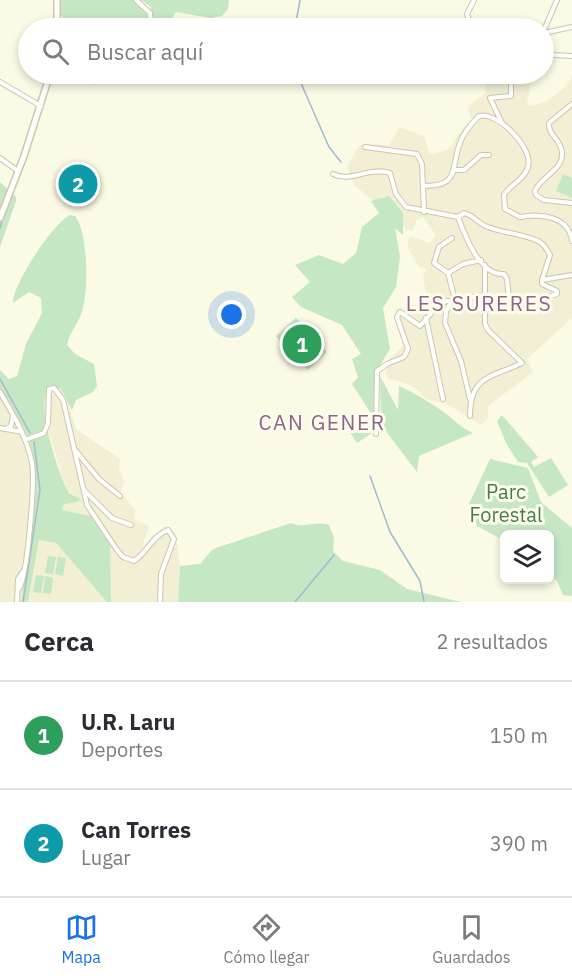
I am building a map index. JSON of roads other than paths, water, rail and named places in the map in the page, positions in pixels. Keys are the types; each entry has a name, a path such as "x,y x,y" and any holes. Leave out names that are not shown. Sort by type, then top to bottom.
{"street":[{"path":"57,0 57,18"},
{"path":"136,0 150,13 150,18"},
{"path":"468,18 467,14 474,0"},
{"path":"549,18 557,0"},
{"path":"554,32 572,27"},
{"path":"554,54 558,57 572,56"},
{"path":"0,82 41,106"},
{"path":"0,218 47,84"},
{"path":"504,126 490,98 511,96 511,84"},
{"path":"572,105 549,123 549,131 560,145 562,158 557,168 537,186 535,193 544,200 572,203"},
{"path":"423,186 445,183 455,170 460,141 479,116 489,116 524,144 529,157 526,172 504,195 505,209 520,217 533,214 561,222 569,229 572,242"},
{"path":"365,147 417,154 422,164 424,212"},
{"path":"455,170 465,170 481,155 489,155"},
{"path":"0,158 18,171"},
{"path":"333,174 341,178 375,170 390,173 396,194 404,205 424,212 458,217 464,213 484,226 505,234 537,240 550,255 542,284 557,291 557,294 534,302 515,302 507,297 507,279 504,274 495,275 485,265 470,245 458,217"},
{"path":"452,238 439,247 434,262 448,273 453,300 446,312 445,323 461,361 470,400 470,416"},
{"path":"448,273 463,264 481,260"},
{"path":"470,400 479,383 522,363 488,330 485,324 485,265"},
{"path":"542,280 572,275"},
{"path":"376,434 377,371 404,357 408,349 397,317 400,312 420,326 441,302 485,295"},
{"path":"426,318 442,399"},
{"path":"25,440 44,433 48,423 49,389 54,388 63,400 87,505 123,557 134,561 143,555 157,534 168,530 174,538 161,574 160,602"},
{"path":"0,392 22,432 32,465 25,569 18,579 17,602"},
{"path":"6,429 10,426 13,414"},
{"path":"0,428 22,432"},
{"path":"75,450 99,479 120,496"},
{"path":"83,489 112,518 131,525"}],"waterway":[{"path":"297,18 300,0"},
{"path":"301,84 329,147 341,162"},
{"path":"0,228 3,217"},
{"path":"0,379 30,433"},
{"path":"23,602 40,490 34,442"},
{"path":"370,476 390,532 420,581 424,602"},
{"path":"295,602 334,555"}],"place":[{"name":"Can Torres","path":"78,184"},
{"name":"U.R. Laru","path":"302,344"}],"district":[{"name":"LES SURERES","path":"479,303"},
{"name":"CAN GENER","path":"322,422"}],"park label":[{"name":"Parc Forestal","path":"506,502"}]}
